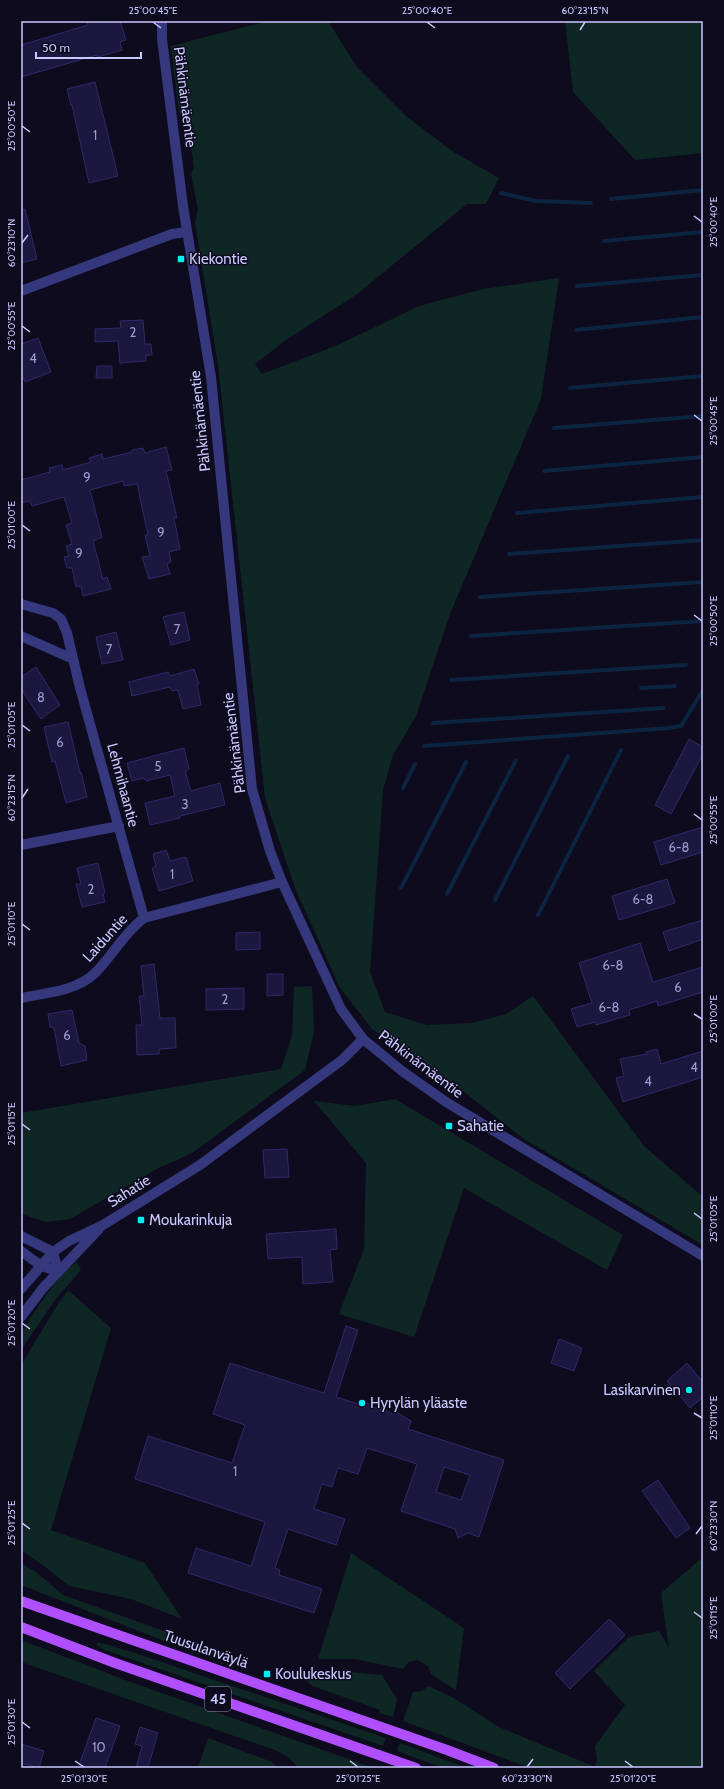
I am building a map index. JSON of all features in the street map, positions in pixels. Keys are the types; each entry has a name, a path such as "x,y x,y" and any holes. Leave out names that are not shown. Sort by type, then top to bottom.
{"main road":[{"name":"Tuusulanväylä","path":"21,1600 447,1750 494,1768"},
{"name":"45","path":"21,1627 115,1663 416,1768"}],"street":[{"name":"Pähkinämäentie","path":"162,21 163,46 187,232 210,378 252,789 270,851 282,882 341,1009 363,1039 402,1071 446,1102 703,1256"},
{"path":"21,292 172,234 187,232"},
{"name":"Lehmihaantie","path":"21,604 53,613 61,619 67,633 144,918"},
{"path":"21,636 73,659"},
{"path":"21,845 118,826"},
{"name":"Laiduntie","path":"21,998 76,986 95,974 132,927 144,918 282,882"},
{"name":"Sahatie","path":"21,1289 40,1265 53,1252 69,1241 103,1225 200,1165 342,1060 363,1039"},
{"name":"Sahatie","path":"21,1317 43,1288 103,1225"},
{"path":"21,1236 53,1252 58,1272"},
{"path":"21,1251 40,1265 58,1272"}],"green space":[{"path":"268,21 328,21 357,67 406,116 452,151 499,178 486,204 467,204 356,295 286,340 255,364 262,374 338,345 419,306 483,289 559,278 541,399 450,614 416,716 393,755 383,790 370,972 385,1012 427,1025 472,1023 506,1014 533,996 644,1146 703,1197 703,1245 524,1139 455,1085 426,1070 372,1029 340,988 295,888 265,798 218,365 195,223 198,209 191,174 194,168 189,126 179,113 171,46"},
{"path":"565,21 703,21 703,153 635,160 573,92"},
{"path":"312,986 314,1032 305,1070 192,1153 157,1169 70,1219 46,1222 21,1214 21,1113 281,1069 292,1036 294,987"},
{"path":"395,1099 623,1235 607,1270 464,1188 414,1337 339,1314 364,1249 366,1163 314,1101 355,1106"},
{"path":"77,1262 81,1270 55,1300 21,1350 21,1332 48,1292 67,1269"},
{"path":"68,1290 111,1328 51,1530 145,1563 182,1619 131,1599 69,1586 21,1550 21,1365 59,1302"},
{"path":"351,1553 464,1628 456,1690 431,1674 428,1666 417,1660 409,1662 403,1669 355,1659 318,1659"},
{"path":"703,1557 703,1768 530,1768 403,1721 413,1692 422,1691 428,1686 452,1697 499,1727 595,1767 597,1759 595,1746 625,1705 594,1671 629,1637 659,1631 669,1648 661,1593"},
{"path":"21,1563 36,1572 63,1595 234,1656 232,1662 167,1642 21,1585"},
{"path":"21,1640 128,1681 374,1768 299,1768 287,1756 275,1750 21,1662"},
{"path":"98,1642 135,1653 386,1738 383,1746 105,1650 96,1645"},
{"path":"329,1670 382,1675 397,1699 393,1717 379,1713 380,1710 313,1686 296,1673"},
{"path":"208,1738 272,1762 279,1768 198,1768"},
{"path":"400,1743 467,1768 443,1768 397,1751"}],"building":[{"path":"87,21 120,21 126,40 120,42 122,50 98,57 97,55 21,77 21,45 88,25"},
{"path":"95,82 118,176 89,183 72,105 71,106 67,89"},
{"path":"25,209 37,259 21,263 21,210"},
{"path":"143,320 145,344 151,344 152,355 146,355 146,361 120,363 118,341 95,342 95,329 121,328 120,321"},
{"path":"38,338 51,372 25,382 21,372 21,344"},
{"path":"97,366 112,366 112,378 96,378"},
{"path":"166,447 172,470 166,471 177,518 174,518 180,549 169,552 171,562 167,564 170,574 149,579 142,557 150,556 145,535 148,535 137,484 124,486 123,481 90,490 102,537 93,541 103,579 107,577 111,589 83,596 81,586 76,587 72,568 67,568 64,557 69,556 66,546 72,544 66,525 72,523 64,497 32,506 30,501 21,503 21,480 50,472 49,468 62,465 63,470 91,462 89,458 102,454 103,459 132,452 132,450 143,448 145,453"},
{"path":"184,612 190,640 171,645 163,617"},
{"path":"116,632 123,660 102,664 96,637"},
{"path":"36,667 60,705 41,719 21,689 21,677"},
{"path":"194,669 199,684 197,685 201,705 183,709 178,690 172,691 170,687 132,696 129,682 168,672 170,676"},
{"path":"68,722 87,797 66,803 55,761 52,762 44,727"},
{"path":"689,739 703,747 703,754 671,814 655,805"},
{"path":"184,748 189,769 185,771 191,791 220,783 225,805 150,825 145,803 175,796 170,775 146,781 144,778 132,781 127,763"},
{"path":"703,827 703,852 661,865 654,842"},
{"path":"166,850 170,861 186,857 193,881 159,891 152,868 156,866 153,854"},
{"path":"98,863 105,893 103,894 105,902 82,907 76,884 81,884 77,868"},
{"path":"667,879 675,903 619,920 612,896"},
{"path":"703,920 703,939 669,951 663,932"},
{"path":"260,932 260,949 236,950 236,933"},
{"path":"640,943 653,982 703,967 703,992 658,1006 657,1001 629,1010 630,1015 596,1025 595,1022 577,1027 571,1009 592,1003 579,963"},
{"path":"154,964 160,1018 175,1018 176,1048 159,1049 159,1054 137,1055 136,1025 142,1025 139,996 144,996 141,966"},
{"path":"267,974 283,974 283,995 267,996"},
{"path":"244,988 244,1009 206,1010 206,989"},
{"path":"72,1010 79,1043 85,1046 87,1060 61,1066 54,1028 50,1027 48,1014"},
{"path":"657,1049 661,1064 703,1051 703,1077 623,1102 616,1078 624,1076 620,1059 647,1054 646,1052"},
{"path":"287,1149 289,1177 265,1178 263,1150"},
{"path":"336,1229 337,1249 330,1250 333,1282 303,1284 302,1257 268,1259 266,1234"},
{"path":"346,1326 358,1330 336,1397 364,1406 365,1402 379,1410 380,1407 394,1415 396,1412 411,1421 408,1429 504,1460 479,1537 468,1533 458,1538 455,1529 401,1511 417,1464 367,1448 358,1474 338,1468 332,1487 322,1484 314,1509 345,1519 336,1545 288,1529 275,1568 280,1570 279,1575 322,1589 314,1613 188,1573 196,1548 251,1566 265,1522 135,1479 148,1436 232,1463 245,1425 213,1414 230,1363 324,1393","holes":["444,1467 470,1475 461,1500 436,1492"]},
{"path":"559,1339 582,1348 574,1371 551,1363"},
{"name":"Lasikarvinen","path":"687,1363 703,1382 703,1397 690,1408 667,1381"},
{"path":"658,1480 690,1528 676,1538 642,1491"},
{"path":"609,1619 625,1635 570,1689 555,1673"},
{"path":"96,1718 120,1726 105,1768 78,1768"},
{"path":"140,1727 158,1733 148,1768 136,1768 142,1746 135,1744"},
{"path":"21,1744 44,1751 39,1768 21,1763"}],"waterway":[{"path":"611,199 703,190"},
{"path":"501,193 536,201 591,203"},
{"path":"604,241 703,232"},
{"path":"577,286 703,275"},
{"path":"576,330 703,317"},
{"path":"570,388 703,376"},
{"path":"554,428 703,416"},
{"path":"544,471 703,457"},
{"path":"517,513 703,497"},
{"path":"509,554 703,540"},
{"path":"480,597 703,582"},
{"path":"471,636 703,621"},
{"path":"451,680 686,665"},
{"path":"641,688 675,686"},
{"path":"424,746 681,726 703,690"},
{"path":"433,723 664,708"},
{"path":"538,915 621,750"},
{"path":"495,900 568,756"},
{"path":"447,894 516,760"},
{"path":"401,888 466,762"},
{"path":"403,788 415,764"}],"place":[{"name":"Kiekontie","path":"181,259"},
{"name":"Sahatie","path":"449,1126"},
{"name":"Moukarinkuja","path":"141,1220"},
{"name":"Lasikarvinen","path":"689,1390"},
{"name":"Hyrylän yläaste","path":"362,1403"},
{"name":"Koulukeskus","path":"267,1674"}]}
